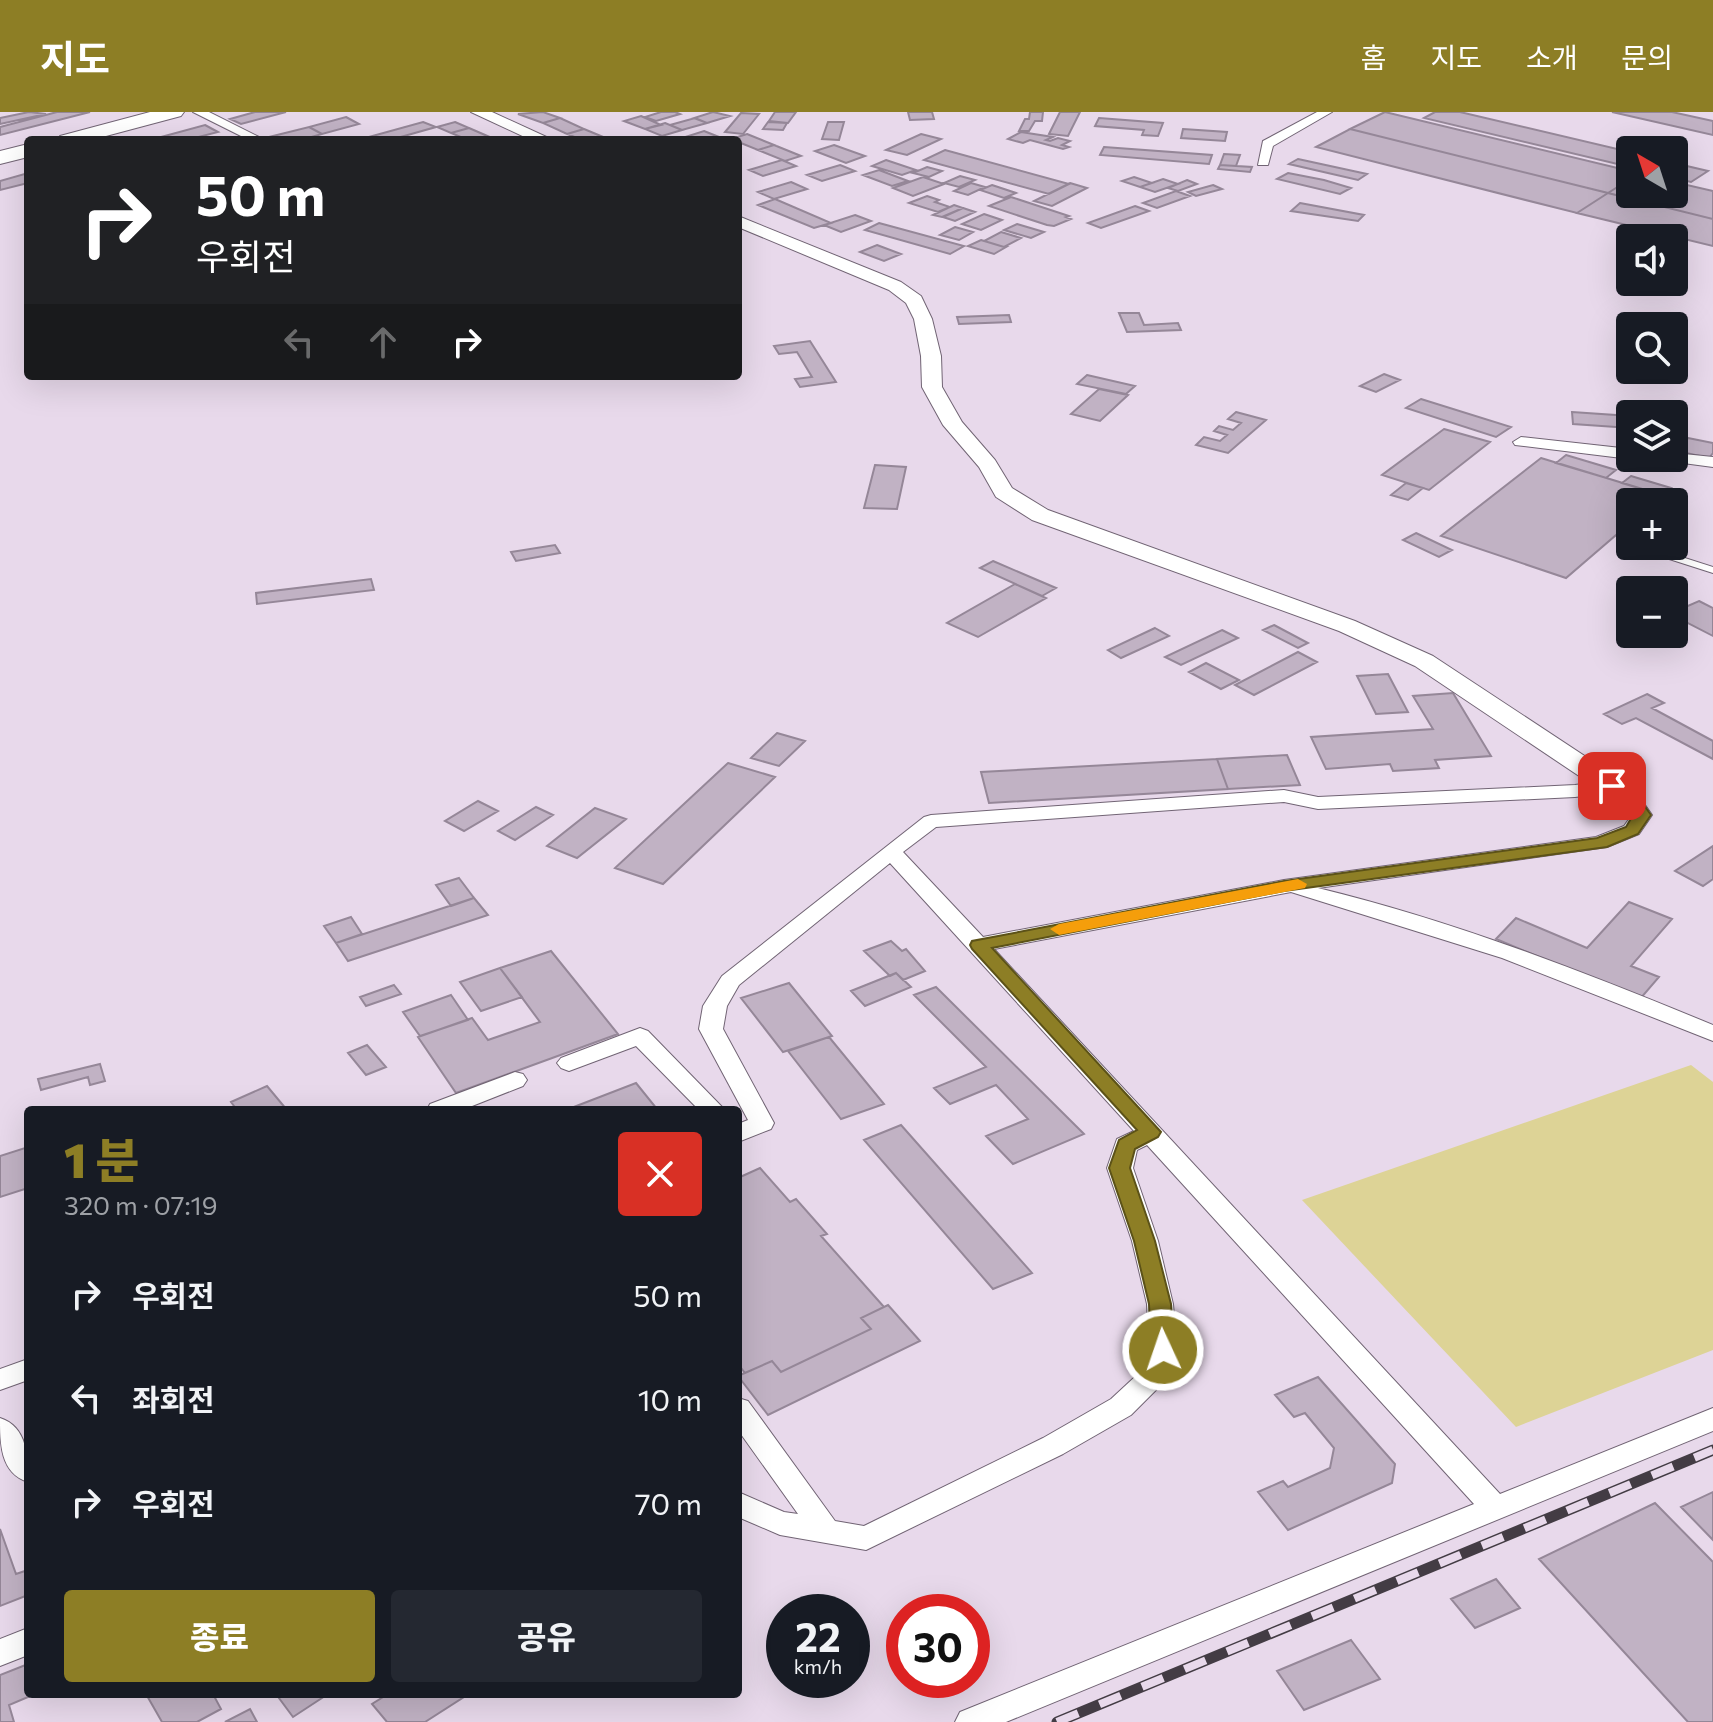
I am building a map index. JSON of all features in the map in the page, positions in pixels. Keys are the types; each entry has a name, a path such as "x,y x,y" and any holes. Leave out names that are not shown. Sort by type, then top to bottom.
{"main road":[{"path":"82,136 174,112"},
{"path":"0,158 24,151"}],"street":[{"path":"199,112 250,136"},
{"path":"479,112 536,136"},
{"path":"1263,162 1267,144 1326,112"},
{"path":"742,223 895,286 914,300 923,319 931,356 932,387 953,425 988,464 1004,492 1040,515 1347,626 1424,661 1631,799 1642,815 1632,830 1600,843 1284,886 979,945"},
{"path":"1521,442 1616,452"},
{"path":"1688,459 1713,462"},
{"path":"742,1132 762,1123 711,1029 715,1006 730,981 931,821 1284,796 1318,803 1575,791 1612,786"},
{"path":"891,851 1496,1509"},
{"path":"1284,886 1368,905 1470,938 1713,1034"},
{"path":"569,1063 640,1036 709,1106"},
{"path":"449,1106 515,1080"},
{"path":"742,1506 780,1523 824,1528 866,1538 1053,1446 1121,1407 1149,1380 1163,1350 1160,1304 1145,1241 1120,1168 1126,1145 1151,1132"},
{"path":"0,1380 24,1371"},
{"path":"742,1415 824,1528"},
{"path":"971,1722 1713,1419"},
{"path":"0,1429 24,1465"},
{"path":"0,1653 24,1643"}],"lane":[{"path":"1682,560 1713,570"}],"shaded area":[{"path":"1691,1065 1713,1082 1713,1350 1516,1427 1302,1200"}],"building":[{"path":"29,112 46,114 0,124 0,118"},
{"path":"57,112 90,112 0,135 0,127"},
{"path":"255,112 286,112 241,124 230,119"},
{"path":"543,112 560,118 543,123 518,114"},
{"path":"661,112 680,114 656,121 645,117"},
{"path":"713,112 730,116 707,123 694,118"},
{"path":"775,112 796,112 788,123 769,121"},
{"path":"908,112 932,112 934,119 910,120"},
{"path":"1030,112 1043,112 1042,121 1035,121 1029,131 1019,131 1025,119 1029,119"},
{"path":"1060,112 1080,112 1068,136 1049,134"},
{"path":"1385,112 1616,168 1616,188 1608,193 1350,129"},
{"path":"1435,112 1460,112 1616,149 1616,164 1424,118"},
{"path":"1612,112 1672,112 1713,121 1713,135"},
{"path":"741,113 759,114 743,134 725,132"},
{"path":"641,116 661,125 645,129 624,121"},
{"path":"346,117 359,124 322,134 309,127"},
{"path":"560,118 584,129 567,134 543,123"},
{"path":"695,118 707,123 682,130 670,125"},
{"path":"1099,118 1163,123 1158,136 1142,135 1144,130 1095,126"},
{"path":"423,122 436,127 404,136 372,136"},
{"path":"455,122 469,128 451,133 437,127"},
{"path":"768,122 787,123 783,130 763,129"},
{"path":"828,122 844,122 839,140 822,139"},
{"path":"665,123 682,130 662,136 645,129"},
{"path":"205,125 218,132 202,136 165,136"},
{"path":"309,127 322,134 315,136 273,136"},
{"path":"469,128 487,136 458,136 451,133"},
{"path":"584,129 601,136 572,136 567,134"},
{"path":"1183,129 1227,132 1225,141 1181,138"},
{"path":"1350,129 1608,193 1577,213 1316,147"},
{"path":"704,131 716,136 688,136"},
{"path":"1021,132 1053,137 1046,140 1050,141 1058,138 1070,141 1062,145 1069,147 1063,149 1030,140 1023,143 1008,139"},
{"path":"747,134 774,145 758,150 742,143 741,136"},
{"path":"921,134 941,139 907,155 886,150"},
{"path":"774,145 801,156 785,161 758,150"},
{"path":"834,145 865,156 846,163 815,151"},
{"path":"1104,147 1212,155 1209,164 1100,155"},
{"path":"945,150 1069,184 1049,194 924,160"},
{"path":"1224,154 1240,155 1236,166 1220,165"},
{"path":"1298,159 1367,174 1358,180 1289,164"},
{"path":"782,160 796,166 763,176 749,170"},
{"path":"886,160 916,170 902,175 872,166"},
{"path":"840,165 855,171 822,181 807,175"},
{"path":"1220,165 1252,167 1250,172 1218,169"},
{"path":"1688,166 1708,171 1688,181"},
{"path":"927,167 942,171 929,177 913,173"},
{"path":"879,170 908,181 892,186 863,175"},
{"path":"1288,173 1351,188 1340,194 1277,179"},
{"path":"24,174 24,184 0,190 0,181"},
{"path":"960,176 975,180 959,187 944,183"},
{"path":"923,177 944,184 913,196 893,188"},
{"path":"1134,177 1152,183 1140,187 1122,181"},
{"path":"1163,179 1178,184 1155,192 1140,187"},
{"path":"1187,180 1197,184 1178,191 1168,188"},
{"path":"791,182 807,189 774,199 758,192"},
{"path":"971,183 985,187 968,195 954,191"},
{"path":"1070,183 1087,188 1052,206 1034,201"},
{"path":"992,185 1016,193 1004,198 980,190"},
{"path":"1213,185 1222,189 1196,196 1188,192"},
{"path":"1688,185 1713,191 1713,219 1669,208 1688,208"},
{"path":"1176,191 1190,196 1157,208 1143,203"},
{"path":"1608,193 1616,195 1616,208 1669,208 1713,219 1713,246 1688,240 1688,224 1622,224 1577,213"},
{"path":"927,196 950,207 938,212 909,203"},
{"path":"1011,197 1071,219 1054,226 1047,225 989,206"},
{"path":"775,199 831,223 814,228 758,205"},
{"path":"1300,203 1364,215 1358,221 1291,211"},
{"path":"954,205 963,208 942,217 933,215"},
{"path":"1135,206 1149,211 1101,228 1088,223"},
{"path":"963,208 975,212 955,221 943,217"},
{"path":"984,214 1002,220 981,230 962,224"},
{"path":"855,215 871,221 841,232 824,225"},
{"path":"879,223 964,246 950,254 865,230"},
{"path":"1017,224 1044,232 1031,238 1004,230"},
{"path":"955,227 973,232 959,240 940,235"},
{"path":"1001,232 1021,238 1004,247 984,241"},
{"path":"981,240 1006,247 994,254 968,246"},
{"path":"877,245 901,254 884,261 860,252"},
{"path":"1119,313 1139,313 1144,325 1178,323 1181,330 1127,332"},
{"path":"1009,315 1011,322 959,324 957,317"},
{"path":"810,341 836,382 800,387 795,379 812,377 797,352 779,354 774,346"},
{"path":"1384,374 1400,380 1376,392 1360,386"},
{"path":"1087,375 1135,386 1126,394 1077,384"},
{"path":"1099,389 1128,395 1100,421 1071,414"},
{"path":"1421,399 1511,427 1496,437 1406,408"},
{"path":"1236,412 1266,420 1228,453 1196,445 1204,437 1220,441 1227,435 1214,431 1219,426 1233,430 1241,423 1228,419"},
{"path":"1572,412 1616,415 1616,427 1573,424"},
{"path":"1444,429 1490,442 1429,490 1382,475"},
{"path":"1688,438 1713,443 1713,453 1709,458 1688,453"},
{"path":"1566,455 1616,470 1606,478 1556,463"},
{"path":"1541,458 1639,488 1616,488 1616,535 1566,578 1441,536"},
{"path":"875,465 906,467 897,509 864,508"},
{"path":"1631,476 1671,488 1639,488 1622,483"},
{"path":"1406,483 1423,488 1408,500 1391,495"},
{"path":"1416,533 1452,550 1439,557 1403,540"},
{"path":"555,545 560,553 516,561 511,552"},
{"path":"993,561 1056,588 1042,596 980,568"},
{"path":"371,579 374,590 257,604 256,593"},
{"path":"1015,584 1046,598 978,637 947,623"},
{"path":"1699,601 1713,608 1713,636 1688,623 1688,606"},
{"path":"1274,625 1308,643 1298,648 1263,630"},
{"path":"1155,628 1169,636 1121,658 1108,650"},
{"path":"1222,630 1238,638 1181,665 1165,657"},
{"path":"1298,652 1317,662 1254,695 1235,685"},
{"path":"1206,663 1239,680 1221,689 1189,672"},
{"path":"1388,674 1408,712 1376,714 1357,676"},
{"path":"1453,693 1491,756 1435,760 1439,768 1393,771 1390,764 1326,769 1311,737 1433,729 1413,696"},
{"path":"1647,694 1664,703 1652,708 1713,741 1713,759 1636,718 1622,724 1604,714"},
{"path":"777,733 805,741 779,766 751,758"},
{"path":"1287,755 1300,785 1228,789 1217,759"},
{"path":"1217,759 1228,789 989,803 981,772"},
{"path":"728,763 775,777 663,884 615,868"},
{"path":"478,801 498,811 464,831 445,821"},
{"path":"536,807 553,815 515,840 498,831"},
{"path":"595,808 626,819 577,858 547,846"},
{"path":"1713,846 1713,879 1703,886 1675,871"},
{"path":"459,878 474,898 451,906 436,885"},
{"path":"474,898 488,915 348,961 336,943"},
{"path":"1629,902 1672,919 1631,966 1659,977 1640,999 1496,939 1516,918 1587,948"},
{"path":"351,917 362,934 336,943 324,926"},
{"path":"891,941 902,951 906,949 925,971 903,980 896,973 890,976 864,951"},
{"path":"551,951 618,1034 456,1093 418,1037 472,1018 488,1040 540,1022 500,968"},
{"path":"500,968 522,997 481,1011 460,982"},
{"path":"896,973 911,987 865,1006 851,991"},
{"path":"789,983 832,1036 783,1052 741,998"},
{"path":"394,985 401,994 366,1006 360,997"},
{"path":"936,987 1084,1134 1013,1164 986,1136 1028,1119 996,1085 950,1104 934,1088 986,1067 914,995"},
{"path":"451,995 468,1020 420,1036 403,1012"},
{"path":"829,1037 884,1104 841,1119 788,1051"},
{"path":"367,1045 386,1067 366,1075 348,1053"},
{"path":"100,1064 105,1081 90,1085 88,1077 41,1090 38,1079"},
{"path":"636,1083 655,1106 576,1106"},
{"path":"267,1086 284,1106 234,1106 231,1102"},
{"path":"901,1125 1032,1273 993,1289 864,1140"},
{"path":"24,1148 24,1189 0,1197 0,1156"},
{"path":"760,1168 790,1202 796,1199 827,1234 821,1236 884,1307 861,1318 871,1329 781,1372 772,1361 745,1373 742,1369 742,1176"},
{"path":"888,1305 920,1341 768,1415 742,1381 742,1374 772,1361 781,1372 871,1329 861,1318"},
{"path":"1318,1377 1395,1464 1392,1483 1288,1530 1258,1492 1283,1481 1288,1487 1330,1468 1334,1448 1305,1413 1294,1417 1275,1395"},
{"path":"1713,1492 1713,1540 1681,1507"},
{"path":"1655,1503 1713,1562 1713,1722 1688,1722 1539,1559"},
{"path":"0,1529 16,1574 24,1571 24,1597 0,1606"},
{"path":"1496,1579 1520,1608 1475,1628 1451,1599"},
{"path":"1351,1640 1380,1679 1304,1710 1277,1671"},
{"path":"24,1666 26,1698 9,1705 14,1722 0,1722 0,1675"},
{"path":"148,1698 215,1698 221,1709 197,1722 162,1722"},
{"path":"279,1698 322,1698 293,1717"},
{"path":"382,1698 462,1698 425,1722 387,1722 372,1704"},
{"path":"250,1709 257,1722 225,1722"}],"railway":[{"path":"1057,1722 1713,1450"}],"slow traffic":[{"path":"1059,929 1298,884"}],"route":[{"path":"1163,1350 1160,1304 1145,1241 1120,1168 1126,1145 1151,1132 979,945 1284,886 1600,843 1632,830 1642,815 1631,799 1612,786"}]}
